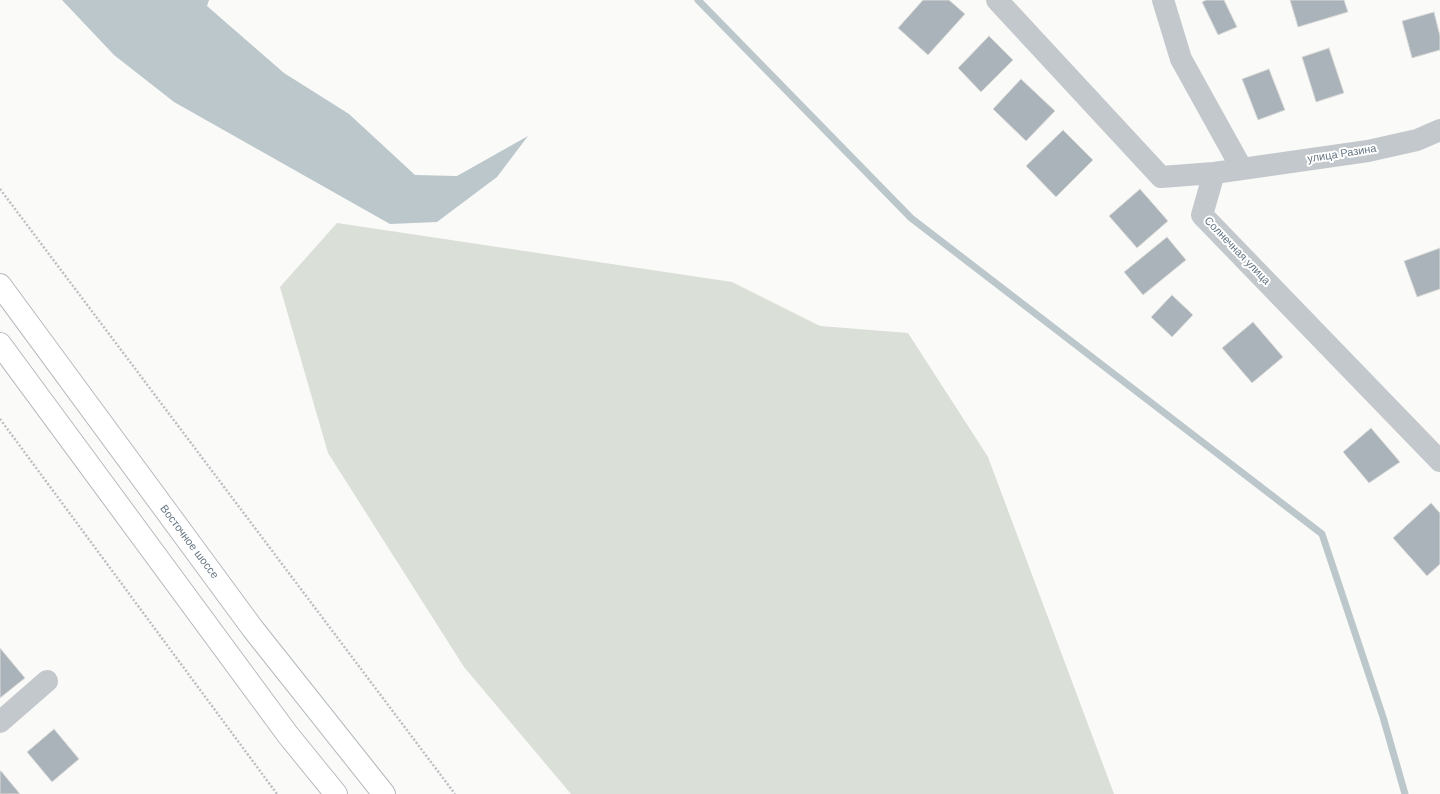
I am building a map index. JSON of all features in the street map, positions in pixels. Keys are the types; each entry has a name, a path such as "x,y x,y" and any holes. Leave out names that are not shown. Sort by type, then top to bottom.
{"highway":[{"name":"Восточное шоссе","path":"0,285 253,629 384,794"},
{"path":"0,344 288,735 336,794"}],"street":[{"path":"997,0 1161,177 1214,173"},
{"path":"1163,0 1181,59 1242,169"},
{"name":"улица Разина","path":"1214,173 1368,151 1417,140 1440,130"},
{"name":"Солнечная улица","path":"1214,173 1202,215 1440,461"},
{"path":"0,722 47,681"}],"path":[{"path":"0,189 455,794"},
{"path":"0,419 277,794"}],"shaded area":[{"path":"62,0 209,0 207,6 284,73 349,114 415,175 457,176 528,136 497,177 437,222 390,224 174,102 114,55"},
{"path":"337,223 732,282 820,326 908,333 988,457 1114,794 571,794 464,667 328,453 280,287"}],"building":[{"path":"923,0 949,0 965,14 928,55 898,28"},
{"path":"1206,0 1224,0 1237,27 1218,35 1202,2"},
{"path":"1290,0 1344,0 1348,12 1298,27"},
{"path":"1434,12 1440,36 1440,50 1412,58 1402,21"},
{"path":"989,36 1013,60 981,92 958,68"},
{"path":"1329,48 1344,93 1316,102 1302,57"},
{"path":"1269,69 1285,110 1258,120 1242,79"},
{"path":"1021,79 1055,111 1026,141 993,109"},
{"path":"1063,130 1093,160 1056,197 1026,166"},
{"path":"1140,189 1168,221 1137,248 1109,216"},
{"path":"1167,237 1186,260 1143,295 1124,272"},
{"path":"1440,248 1440,289 1417,297 1404,261"},
{"path":"1172,295 1193,315 1172,337 1151,317"},
{"path":"1253,322 1283,357 1252,383 1222,348"},
{"path":"1371,428 1400,462 1369,483 1343,452"},
{"path":"1431,503 1440,513 1440,564 1427,576 1393,538"},
{"path":"0,648 25,678 0,698"},
{"path":"54,729 79,759 52,782 27,752"},
{"path":"1,771 20,794 0,794"}],"waterway":[{"path":"698,0 911,218 1322,534 1383,717 1405,794"}]}
